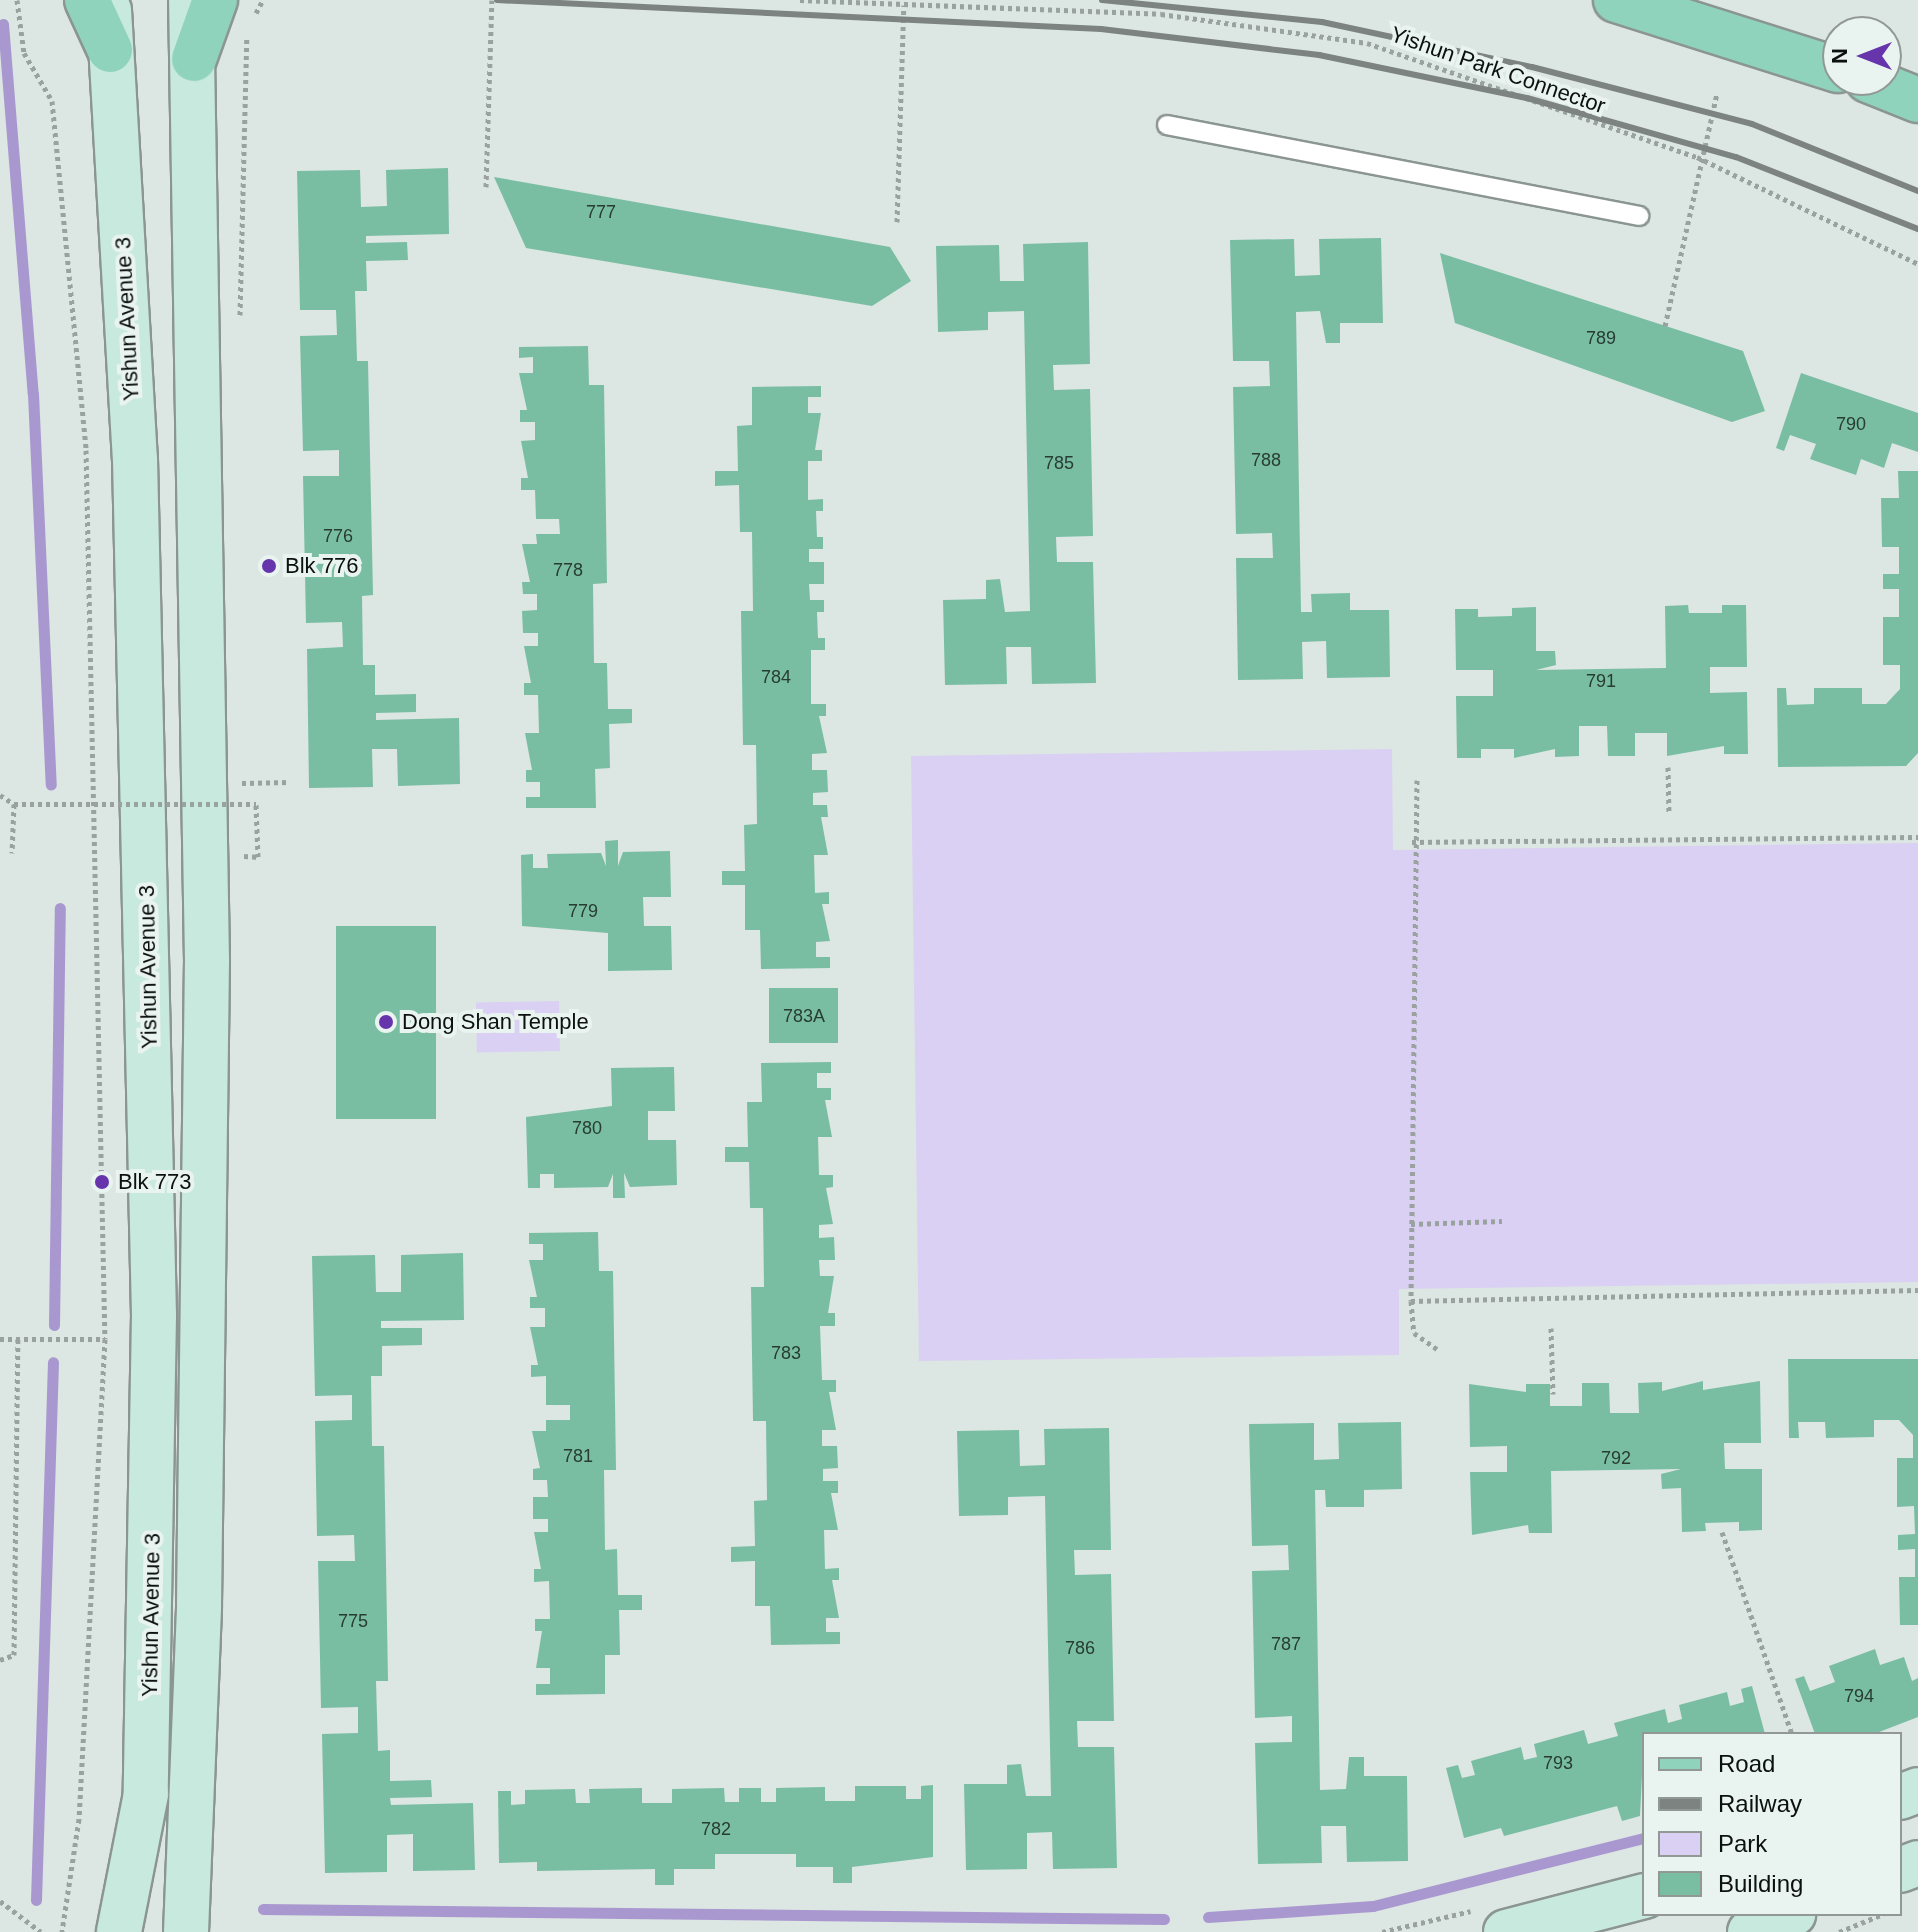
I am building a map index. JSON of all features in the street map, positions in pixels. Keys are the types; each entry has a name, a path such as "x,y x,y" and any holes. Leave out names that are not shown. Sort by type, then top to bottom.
{"main road":[{"path":"87,0 110,50"},
{"name":"Yishun Avenue 3","path":"109,0 135,459 154,1315 146,1794 119,1932"},
{"name":"Yishun Avenue 3","path":"186,1932 199,1605 207,975 191,0"},
{"path":"194,59 215,0"},
{"path":"1616,0 1822,65"},
{"path":"1506,1932 1642,1897"},
{"path":"1750,1932 1788,1916"}],"lane":[{"path":"1167,125 1639,216"}],"path":[{"path":"17,0 24,53 52,101 86,450 105,1339 79,1819 62,1932"},
{"path":"486,187 492,0"},
{"name":"Yishun Park Connector","path":"800,0 1161,14 1367,43 1703,160 1918,264"},
{"path":"897,222 904,5"},
{"path":"1665,326 1717,94"},
{"path":"1668,767 1669,814"},
{"path":"1417,780 1412,842 1411,1301 1414,1333 1437,1349"},
{"path":"233,783 289,782"},
{"path":"0,795 14,804 256,804 258,857 244,857 244,842"},
{"path":"12,853 14,804"},
{"path":"1412,842 1918,837"},
{"path":"1411,1224 1502,1221"},
{"path":"1411,1301 1918,1290"},
{"path":"1551,1328 1553,1394"},
{"path":"0,1339 105,1339"},
{"path":"0,1660 14,1655 18,1339"},
{"path":"1722,1532 1791,1732"},
{"path":"0,1901 41,1932"},
{"path":"1839,1932 1878,1916"}],"green space":[{"path":"1392,749 1393,850 1918,843 1918,1282 1399,1289 1399,1355 919,1361 911,756"},
{"path":"559,1001 560,1051 477,1052 476,1002"}],"building":[{"path":"448,168 449,234 366,236 366,243 407,242 408,260 366,261 367,291 355,291 357,361 368,361 373,595 362,596 363,665 375,665 375,695 416,694 416,712 376,713 376,720 459,718 460,784 398,786 397,749 372,749 373,787 309,788 307,649 343,647 342,622 306,623 303,476 339,476 339,450 303,451 300,336 337,335 336,310 300,310 297,171 360,170 361,207 387,206 386,170"},
{"path":"494,177 890,247 911,281 872,306 526,248"},
{"path":"1381,238 1383,323 1340,323 1340,343 1326,343 1320,311 1296,312 1301,612 1312,612 1311,594 1350,593 1350,610 1389,610 1390,677 1327,678 1326,641 1302,642 1303,679 1238,680 1236,558 1273,558 1272,533 1236,534 1233,387 1270,386 1269,361 1233,361 1230,240 1294,239 1295,276 1320,275 1319,239"},
{"path":"1088,242 1090,364 1053,365 1054,390 1090,389 1093,536 1056,537 1057,562 1093,562 1096,683 1032,684 1031,647 1006,647 1007,684 945,685 943,600 986,599 986,580 1000,579 1005,612 1030,611 1024,311 988,312 988,330 938,332 936,246 999,245 1000,281 1024,281 1023,244"},
{"path":"1440,253 1743,351 1765,411 1732,422 1455,323"},
{"path":"588,346 589,385 604,385 607,583 593,584 594,663 607,663 608,709 632,709 632,723 609,724 610,768 595,769 596,808 526,808 526,797 540,797 540,782 526,782 526,770 532,770 525,733 539,733 538,695 524,695 524,683 531,683 524,646 538,646 538,633 523,633 522,611 537,610 537,594 523,594 522,582 530,582 522,544 537,544 536,534 560,534 559,519 536,519 535,490 521,490 521,478 528,478 521,441 535,440 535,422 520,422 520,410 527,410 519,373 533,373 533,357 519,358 519,347"},
{"path":"1801,373 1918,413 1918,452 1892,443 1884,468 1861,459 1856,475 1810,459 1816,444 1790,435 1784,451 1776,448"},
{"path":"821,386 821,397 808,397 808,413 821,413 815,450 822,450 822,461 808,461 808,500 823,499 823,511 816,511 817,537 823,537 823,549 809,549 809,562 824,562 824,584 809,584 810,600 824,600 824,612 817,612 818,638 825,638 825,650 811,650 811,704 826,704 826,716 819,716 827,753 812,754 812,770 827,770 828,792 813,793 813,805 827,805 828,817 821,817 828,855 814,855 815,893 829,892 829,904 822,904 830,941 816,942 816,957 830,957 830,968 761,969 760,930 745,930 745,885 722,885 722,871 745,871 744,825 757,824 756,745 743,745 741,611 753,611 752,532 740,532 739,485 715,486 715,471 738,471 737,426 752,425 752,387"},
{"path":"1898,471 1918,471 1918,753 1906,766 1778,767 1777,688 1786,688 1787,705 1814,704 1814,688 1862,688 1862,704 1886,704 1900,689 1900,665 1883,665 1883,617 1899,617 1899,589 1883,589 1883,574 1899,574 1899,547 1882,547 1881,498 1899,498"},
{"path":"1688,605 1689,613 1722,613 1722,605 1746,605 1747,667 1710,667 1710,693 1747,692 1748,754 1724,754 1724,746 1667,756 1667,733 1635,733 1635,756 1608,756 1607,726 1579,726 1579,756 1555,757 1555,749 1514,758 1514,749 1481,749 1481,758 1457,758 1456,696 1493,696 1493,670 1456,670 1455,609 1478,609 1478,617 1512,616 1512,608 1536,607 1536,651 1555,651 1556,665 1536,670 1666,668 1665,606"},
{"path":"618,840 618,866 623,852 670,851 671,897 643,897 644,926 671,926 672,970 608,971 608,933 522,926 521,855 533,854 533,868 548,868 547,854 601,853 606,866 605,841"},
{"name":"Dong Shan Temple","path":"336,926 436,926 436,1119 336,1119"},
{"path":"769,988 838,988 838,1043 769,1043"},
{"path":"831,1062 831,1073 817,1073 817,1088 831,1088 831,1100 825,1100 832,1137 818,1137 819,1175 833,1175 833,1187 826,1188 833,1224 819,1225 819,1238 834,1237 835,1260 819,1260 820,1276 834,1276 828,1313 835,1313 835,1326 820,1326 822,1380 836,1380 836,1392 829,1392 836,1430 822,1430 822,1446 837,1446 838,1468 823,1469 823,1481 838,1481 838,1493 831,1493 838,1530 824,1530 825,1569 839,1568 839,1580 832,1580 839,1618 826,1618 826,1632 840,1632 840,1644 771,1645 770,1606 755,1606 755,1561 731,1562 731,1547 755,1546 754,1501 767,1500 766,1421 753,1421 751,1287 764,1287 763,1208 750,1208 749,1162 725,1162 725,1147 748,1147 747,1102 762,1102 761,1063"},
{"path":"674,1067 675,1111 648,1111 648,1140 676,1140 677,1185 630,1187 624,1173 625,1198 613,1198 613,1174 608,1187 554,1188 554,1174 540,1174 540,1188 528,1188 526,1117 612,1106 611,1068"},
{"path":"598,1232 599,1271 613,1271 616,1470 604,1470 605,1550 617,1549 618,1595 642,1595 642,1610 619,1610 620,1655 605,1655 605,1694 536,1695 536,1684 550,1684 550,1668 536,1668 542,1631 535,1631 535,1619 550,1619 549,1581 534,1582 534,1569 541,1569 534,1532 548,1532 548,1519 533,1519 533,1497 548,1497 547,1480 533,1480 533,1469 540,1468 532,1431 546,1431 546,1420 570,1420 570,1405 546,1405 546,1376 531,1377 531,1365 538,1365 530,1327 545,1327 545,1308 530,1308 530,1297 537,1297 529,1260 543,1260 543,1244 529,1244 529,1233"},
{"path":"463,1253 464,1320 381,1321 381,1328 422,1328 422,1345 382,1346 382,1376 371,1376 372,1446 384,1446 388,1681 376,1681 378,1751 390,1750 390,1781 431,1780 432,1797 390,1798 391,1805 473,1803 475,1870 413,1871 413,1834 387,1835 387,1872 325,1873 322,1734 358,1733 358,1707 321,1708 318,1561 355,1561 354,1535 317,1536 315,1421 352,1420 352,1395 315,1396 312,1256 375,1255 376,1292 401,1292 401,1255"},
{"path":"1788,1359 1918,1359 1918,1625 1900,1625 1899,1577 1915,1577 1915,1549 1898,1550 1898,1535 1915,1534 1914,1506 1897,1507 1897,1458 1913,1458 1913,1435 1899,1420 1874,1420 1874,1437 1826,1438 1825,1422 1798,1422 1799,1438 1789,1438"},
{"path":"1703,1381 1703,1390 1760,1381 1761,1443 1724,1443 1725,1469 1762,1469 1762,1530 1739,1531 1739,1522 1705,1523 1706,1531 1682,1532 1681,1488 1662,1489 1661,1474 1681,1469 1551,1471 1552,1533 1529,1533 1528,1525 1472,1535 1470,1472 1507,1472 1507,1446 1470,1447 1469,1384 1526,1392 1526,1384 1550,1384 1550,1406 1582,1406 1582,1383 1609,1383 1610,1413 1639,1413 1638,1383 1662,1382 1662,1391"},
{"path":"1401,1422 1402,1489 1364,1490 1364,1507 1326,1507 1325,1490 1315,1490 1320,1790 1346,1789 1349,1757 1364,1757 1364,1776 1407,1776 1408,1861 1347,1862 1346,1826 1321,1826 1322,1863 1258,1864 1255,1743 1292,1742 1292,1716 1255,1718 1252,1571 1289,1570 1288,1545 1252,1546 1249,1424 1314,1423 1314,1460 1339,1459 1338,1423"},
{"path":"1109,1428 1111,1550 1074,1550 1075,1575 1111,1574 1114,1721 1077,1721 1078,1747 1114,1747 1117,1868 1053,1869 1052,1832 1027,1833 1027,1869 966,1870 964,1784 1007,1784 1007,1765 1021,1764 1026,1796 1051,1796 1045,1496 1008,1497 1008,1515 959,1516 957,1431 1019,1430 1020,1466 1045,1465 1044,1429"},
{"path":"1875,1649 1880,1665 1904,1657 1912,1681 1918,1678 1918,1717 1879,1732 1814,1732 1795,1679 1804,1676 1810,1691 1835,1682 1829,1666"},
{"path":"1752,1686 1764,1732 1642,1732 1640,1816 1622,1821 1617,1806 1504,1836 1501,1828 1464,1838 1446,1768 1458,1765 1462,1778 1475,1775 1471,1761 1521,1747 1524,1760 1537,1757 1534,1744 1584,1730 1588,1744 1618,1736 1614,1723 1665,1709 1668,1723 1682,1719 1679,1705 1727,1692 1730,1706 1744,1702 1741,1689"},
{"path":"933,1785 933,1857 852,1867 852,1883 833,1883 833,1867 796,1867 796,1854 715,1854 715,1869 674,1869 674,1885 655,1885 655,1869 537,1871 537,1862 499,1863 498,1791 511,1791 511,1805 525,1804 525,1790 575,1789 576,1803 590,1803 589,1789 642,1788 642,1803 672,1803 672,1789 724,1788 725,1802 739,1802 739,1788 761,1788 761,1802 776,1802 776,1788 825,1787 825,1801 855,1801 855,1786 906,1786 906,1799 921,1799 921,1786"}],"waterway":[{"path":"3,24 33,394 51,785"},
{"path":"54,1325 60,908"},
{"path":"36,1900 53,1362"},
{"path":"1208,1917 1373,1906 1642,1839"},
{"path":"263,1909 1164,1919"}],"railway":[{"path":"497,0 1101,29 1319,55 1527,98 1736,157 1918,229"},
{"path":"1102,0 1322,22 1532,67 1752,124 1918,191"}],"place":[{"name":"Blk 776","path":"269,566"},
{"name":"Dong Shan Temple","path":"386,1022"},
{"name":"Blk 773","path":"102,1182"}]}
